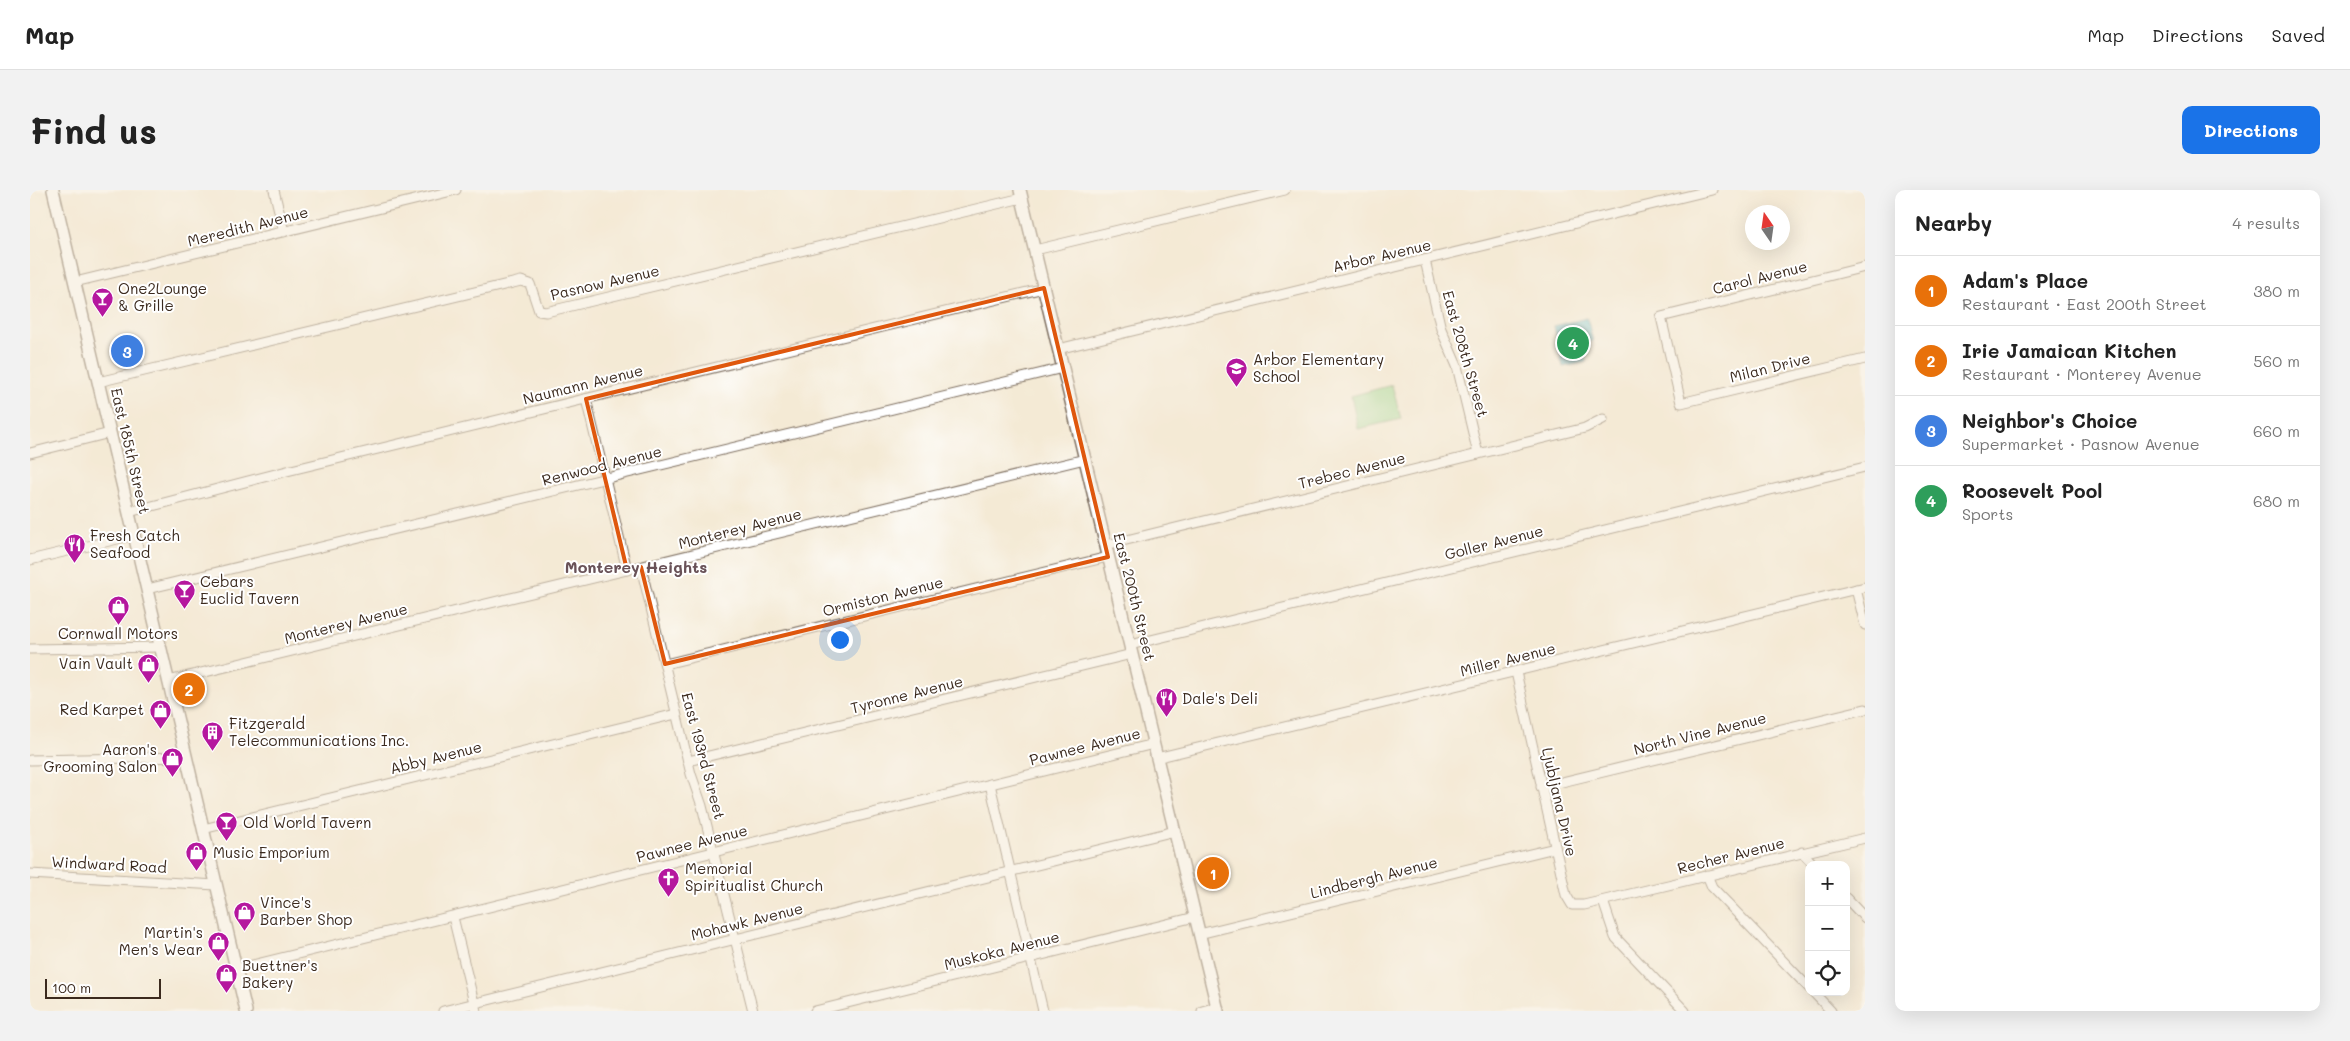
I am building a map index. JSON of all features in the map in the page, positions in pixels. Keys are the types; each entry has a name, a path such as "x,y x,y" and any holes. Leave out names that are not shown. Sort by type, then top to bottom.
{"street":[{"name":"East 185th Street","path":"53,190 246,1011"},
{"path":"274,190 284,232"},
{"name":"Meredith Avenue","path":"75,282 456,190"},
{"path":"1034,250 1285,190"},
{"name":"Arbor Avenue","path":"1058,349 1712,190"},
{"name":"East 200th Street","path":"1021,194 1217,1009"},
{"name":"Pasnow Avenue","path":"98,382 521,281 530,284 538,311 546,312 1021,194"},
{"name":"East 208th Street","path":"1425,260 1442,329 1457,366 1478,454"},
{"name":"Carol Avenue","path":"1681,403 1661,316 1865,267"},
{"name":"Naumann Avenue","path":"129,512 1044,288"},
{"name":"Milan Drive","path":"1681,403 1865,359"},
{"name":"Renwood Avenue","path":"147,589 1063,368"},
{"path":"586,399 627,570"},
{"name":"Trebec Avenue","path":"1106,545 1585,428 1603,418"},
{"path":"30,453 110,433"},
{"name":"Monterey Avenue","path":"168,681 1085,459"},
{"name":"Goller Avenue","path":"1131,650 1865,467"},
{"path":"30,560 134,535"},
{"name":"Ormiston Avenue","path":"665,664 1108,556"},
{"name":"East 193rd Street","path":"641,567 688,762 714,853 753,1011"},
{"path":"1860,588 1865,625"},
{"name":"Miller Avenue","path":"1156,758 1860,588"},
{"path":"30,649 161,648"},
{"name":"Tyronne Avenue","path":"688,762 1131,650"},
{"name":"Ljubljana Drive","path":"1516,672 1566,895 1572,906 1603,900"},
{"name":"North Vine Avenue","path":"1541,787 1865,709"},
{"name":"Abby Avenue","path":"203,829 676,714"},
{"name":"Pawnee Avenue","path":"236,969 1154,744"},
{"path":"30,760 186,757"},
{"path":"990,784 1043,1011"},
{"name":"Mohawk Avenue","path":"443,1011 475,1007 736,939 1174,831"},
{"name":"Recher Avenue","path":"1603,900 1865,838"},
{"name":"Lindbergh Avenue","path":"1199,934 1555,848"},
{"path":"1802,852 1810,861"},
{"name":"Windward Road","path":"30,874 216,885"},
{"path":"1707,875 1712,887 1805,984"},
{"path":"1603,900 1615,938 1685,1011"},
{"path":"1850,902 1865,918"},
{"path":"453,917 475,1007"},
{"name":"Muskoka Avenue","path":"815,1011 1195,917"},
{"path":"1817,996 1831,1011"},
{"path":"1202,1011 1217,1009"}],"highlighted area":[{"path":"1044,288 1108,557 665,664 641,567 627,570 586,399"}],"green space":[{"path":"1392,385 1401,419 1358,429 1351,396"}],"water":[{"path":"1587,318 1593,341 1583,344 1586,362 1563,367 1554,326"}],"place":[{"name":"One2Lounge & Grille","path":"102,317"},
{"name":"Roosevelt Pool","path":"1573,343"},
{"name":"Neighbor's Choice","path":"127,351"},
{"name":"Arbor Elementary School","path":"1237,388"},
{"name":"Fresh Catch Seafood","path":"74,564"},
{"name":"Cebars Euclid Tavern","path":"184,610"},
{"name":"Cornwall Motors","path":"118,625"},
{"name":"Vain Vault","path":"149,683"},
{"name":"Irie Jamaican Kitchen","path":"189,689"},
{"name":"Dale's Deli","path":"1166,718"},
{"name":"Red Karpet","path":"160,729"},
{"name":"Fitzgerald Telecommunications Inc.","path":"213,752"},
{"name":"Aaron's Grooming Salon","path":"173,778"},
{"name":"Old World Tavern","path":"227,842"},
{"name":"Music Emporium","path":"197,872"},
{"name":"Adam's Place","path":"1213,873"},
{"name":"Memorial Spiritualist Church","path":"669,897"},
{"name":"Vince's Barber Shop","path":"244,931"},
{"name":"Martin's Men's Wear","path":"219,961"},
{"name":"Buettner's Bakery","path":"226,994"}],"district":[{"name":"Monterey Heights","path":"636,567"}]}
